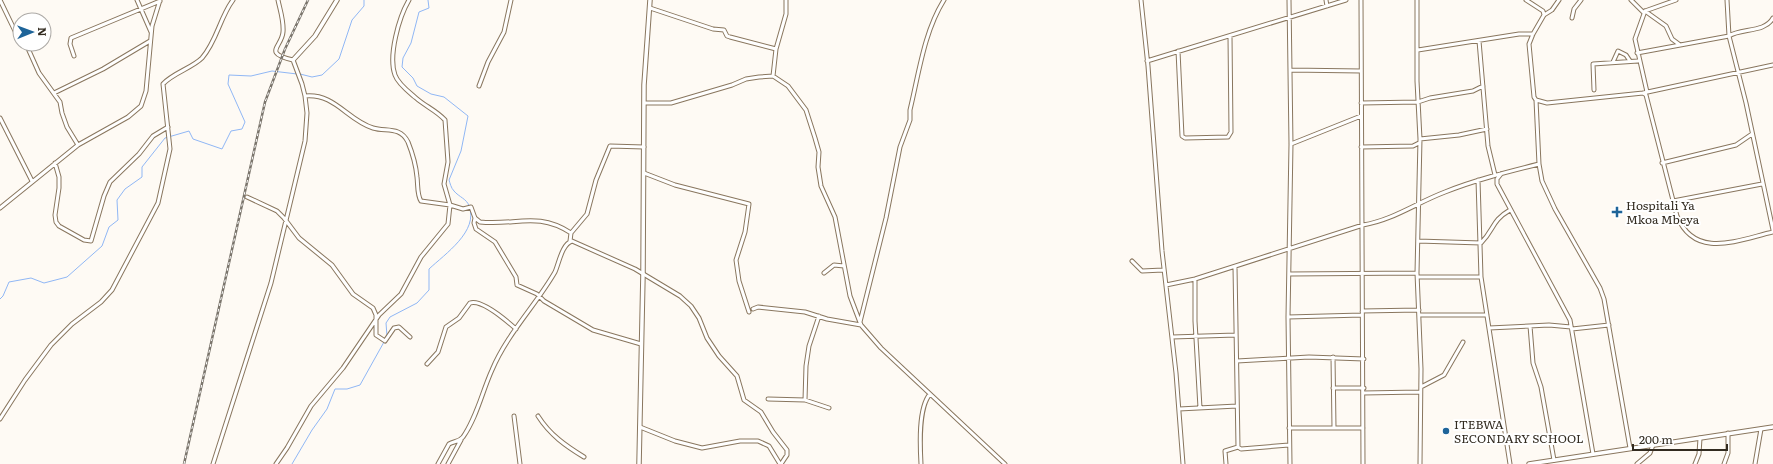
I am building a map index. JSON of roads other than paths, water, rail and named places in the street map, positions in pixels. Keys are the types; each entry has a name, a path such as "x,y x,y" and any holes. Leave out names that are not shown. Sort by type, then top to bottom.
{"street":[{"path":"0,0 12,25"},
{"path":"137,0 151,32"},
{"path":"0,419 25,380 51,345 72,324 101,302 114,286 158,204 169,159 168,127 163,84 202,57 218,31 229,5 233,0"},
{"path":"278,0 283,22 283,34 276,45 276,50 284,59 293,60"},
{"path":"293,60 315,36 336,0"},
{"path":"276,464 287,448 310,406 342,368 376,320 398,298 421,257 447,226 450,218 450,205 444,184 448,162 445,120 406,89 396,77 394,71 396,39 402,12 409,0"},
{"path":"479,86 488,62 505,28 511,0"},
{"path":"639,464 645,67 650,0"},
{"path":"773,76 776,49 786,14 786,0"},
{"path":"861,323 886,218 900,147 910,120 910,110 929,29 934,16 944,0"},
{"path":"1141,0 1163,270 1172,337 1183,464"},
{"path":"1289,0 1291,144 1288,317 1290,464"},
{"path":"1326,0 1327,6"},
{"path":"1147,60 1346,0"},
{"path":"1361,0 1360,116 1362,314 1364,359 1363,464"},
{"path":"1417,0 1418,102 1420,139 1417,273 1420,315 1420,464"},
{"path":"1526,0 1543,11 1544,15"},
{"path":"1559,0 1552,10 1544,15 1533,34 1528,50 1534,97 1536,100 1539,164 1542,181 1555,209 1600,288 1630,448"},
{"path":"1572,18 1574,9 1581,0"},
{"path":"1631,0 1645,12 1666,26 1672,39 1680,45"},
{"path":"1676,0 1645,12 1635,37 1638,62 1662,163 1681,226 1691,238 1703,243 1713,244 1732,242 1773,231 1729,36 1727,0"},
{"path":"74,56 70,44 71,38 160,1"},
{"path":"0,208 78,145 128,117 140,106 146,91 151,32 160,1"},
{"path":"650,8 713,29 724,30 727,36 730,37 776,49"},
{"path":"1637,53 1729,36 1755,29 1769,23 1773,18"},
{"path":"1418,50 1533,34"},
{"path":"1178,51 1182,136 1185,138 1228,137 1231,132 1230,36"},
{"path":"54,93 103,69 150,41"},
{"path":"1479,41 1490,158 1495,175"},
{"path":"1613,62 1618,51 1626,55 1630,61"},
{"path":"30,52 39,73 60,102 62,114 67,127 78,145"},
{"path":"213,464 271,282 305,141 305,96 293,60"},
{"path":"1594,90 1592,65 1613,62 1638,62"},
{"path":"1536,100 1547,103 1645,92 1773,65"},
{"path":"1290,70 1361,71"},
{"path":"645,103 671,103 732,86 746,79 773,76 788,86 806,110 819,152 818,167 821,186 835,217 850,296 861,323 881,348 1003,464"},
{"path":"1361,103 1418,102 1430,98 1473,91 1483,86"},
{"path":"305,96 315,96 328,100 372,127 391,129 401,134 408,143 411,152 417,176 420,201 450,205 465,209 471,207 475,218 474,223 476,229 495,242 516,277 516,284 539,296 544,301 593,330 641,344"},
{"path":"1291,144 1360,116"},
{"path":"0,118 32,181"},
{"path":"55,163 59,177 55,215 56,222 59,226 84,240 91,241 104,196 110,182 139,154 153,136 168,127"},
{"path":"1420,139 1459,135 1487,129"},
{"path":"1662,163 1736,145 1752,134"},
{"path":"1361,147 1413,146 1419,143"},
{"path":"448,464 480,403 492,369 516,329 554,272 566,245 570,241 571,233 587,214 596,180 610,146 644,147"},
{"path":"1166,285 1195,279 1289,250 1362,225 1385,220 1444,192 1478,180 1539,164"},
{"path":"644,173 675,185 749,204 745,232 736,260 738,277 749,312"},
{"path":"1503,173 1497,179 1497,184 1566,310 1572,328 1578,372 1593,454"},
{"path":"1478,180 1481,277 1510,464"},
{"path":"1673,201 1762,184"},
{"path":"247,197 271,207 286,220 298,238 336,270 353,294 372,308 375,312 376,320 375,333 380,338 385,341 394,328 399,327 410,337"},
{"path":"1481,243 1489,233 1496,219 1510,210"},
{"path":"475,218 480,222 541,221 552,224 571,233"},
{"path":"570,241 586,246 643,274 680,296 691,306 699,318 707,338 719,356 737,376 744,400 761,412 773,432 786,448 787,452 781,464 769,446 758,441 740,441 702,448 675,441 640,427"},
{"path":"1418,241 1481,243"},
{"path":"1132,261 1142,271 1163,270"},
{"path":"824,273 834,265 844,266"},
{"path":"1234,267 1238,447"},
{"path":"1289,274 1417,273"},
{"path":"1418,278 1481,277"},
{"path":"1195,279 1196,336 1200,408"},
{"path":"427,364 438,352 446,327 459,318 470,303 475,302 491,310 516,329"},
{"path":"753,309 758,308 805,312 819,316 861,323"},
{"path":"1288,317 1419,310"},
{"path":"1420,315 1487,315"},
{"path":"805,400 809,346 819,316"},
{"path":"1489,328 1530,326 1572,328 1608,325"},
{"path":"1530,326 1533,363 1541,386 1554,460"},
{"path":"1172,337 1236,335"},
{"path":"1420,387 1444,375 1463,342"},
{"path":"1237,361 1333,357 1364,359"},
{"path":"1333,357 1334,428"},
{"path":"1333,388 1364,388"},
{"path":"1363,393 1420,392"},
{"path":"921,464 921,417 926,400 930,394"},
{"path":"768,399 805,400 829,408"},
{"path":"1179,409 1237,406"},
{"path":"514,416 520,464"},
{"path":"538,416 550,432 561,442 584,457"},
{"path":"1289,428 1363,428"},
{"path":"1529,464 1653,444 1773,428"},
{"path":"1755,464 1761,429"},
{"path":"1724,464 1728,453 1728,433"},
{"path":"438,464 450,444 462,438"},
{"path":"1695,464 1699,454 1700,438"},
{"path":"1637,464 1650,453 1653,444"},
{"path":"1226,464 1226,451 1238,447 1241,449 1289,445"}],"waterway":[{"path":"300,74 312,77 322,75 339,59 352,20 364,6 364,0"},
{"path":"387,336 386,323 390,317 417,303 429,290 429,269 459,241 465,233 471,215 468,204 453,190 449,180 461,151 468,116 444,97 431,94 417,86 413,78 402,67 403,58 411,43 419,12 429,8 428,0"},
{"path":"0,299 3,296 9,282 31,278 44,283 67,277 102,246 109,227 118,220 117,200 125,189 142,177 142,167 165,138 189,131 193,139 222,149 231,131 242,129 245,122 228,84 229,75 251,76 272,71 297,74"},
{"path":"292,464 312,430 327,409 335,389 347,389 360,385 384,342"}],"railway":[{"path":"184,464 265,102 285,49 308,0"}],"place":[{"name":"Hospitali Ya Mkoa Mbeya","path":"1617,212"},
{"name":"ITEBWA SECONDARY SCHOOL","path":"1446,431"}]}
